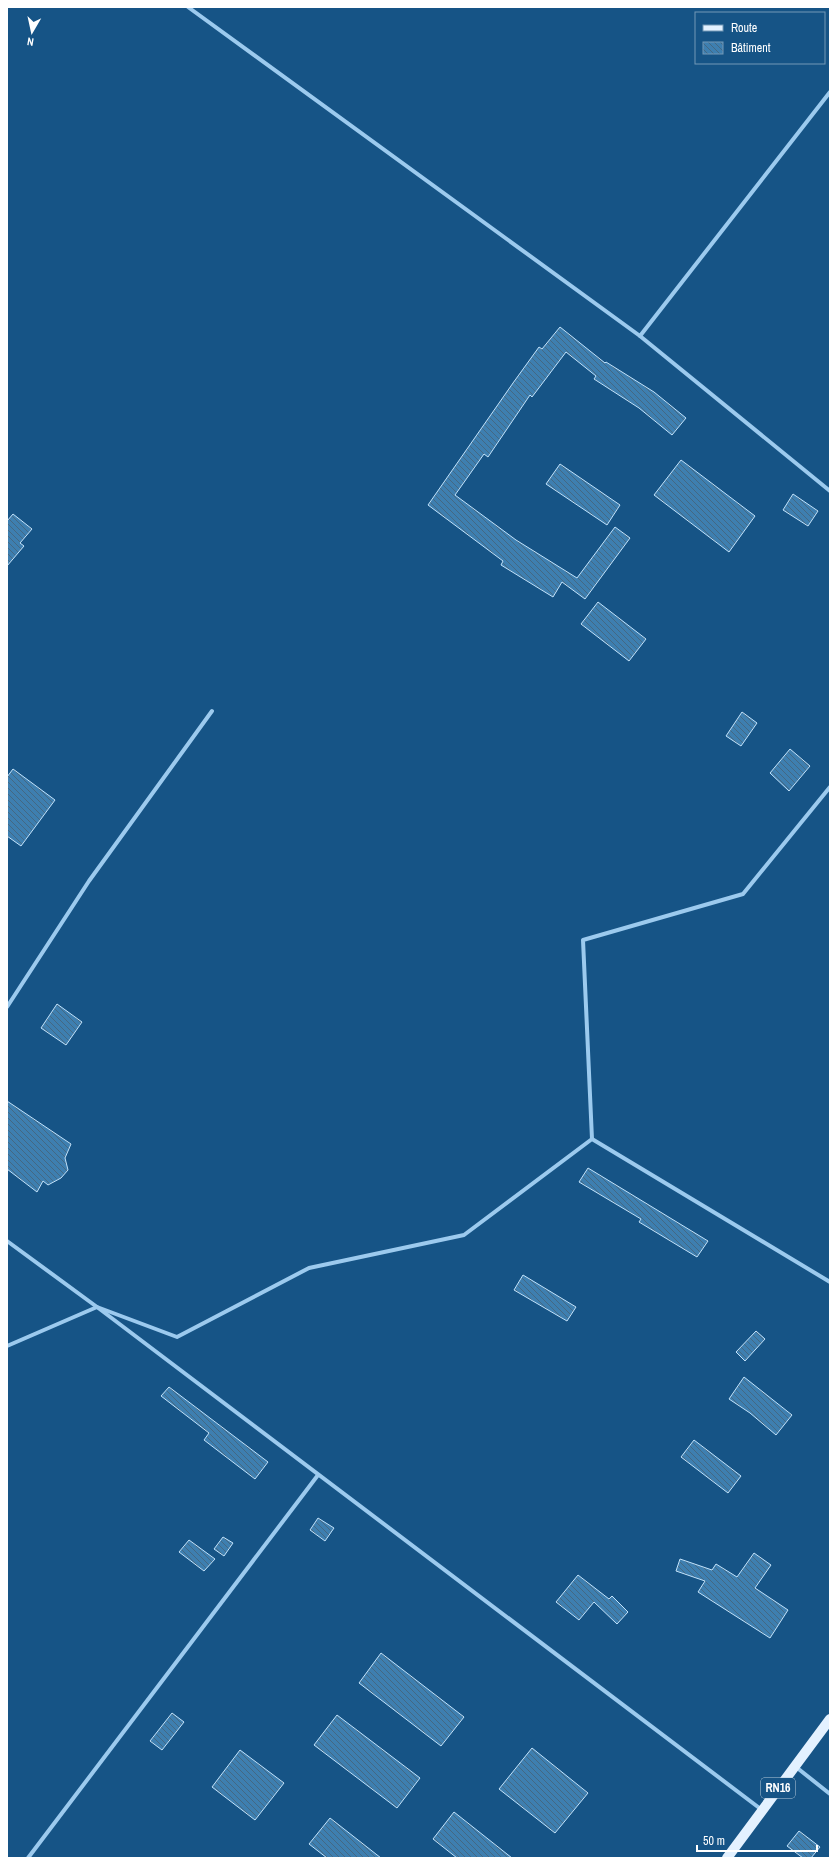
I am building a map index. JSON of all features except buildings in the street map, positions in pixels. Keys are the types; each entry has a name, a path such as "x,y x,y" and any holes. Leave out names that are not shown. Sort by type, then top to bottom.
{"main road":[{"name":"RN16","path":"727,1858 830,1719"}],"street":[{"path":"188,7 640,336 830,491"},
{"path":"640,336 830,92"},
{"path":"7,1007 89,881 212,711"},
{"path":"592,1139 583,940 743,894 830,787"},
{"path":"592,1139 830,1282"},
{"path":"7,1346 97,1307 178,1337 309,1268 464,1235 592,1139"},
{"path":"7,1241 97,1307 762,1811"},
{"path":"28,1858 318,1475"},
{"path":"795,1766 830,1794"}]}
